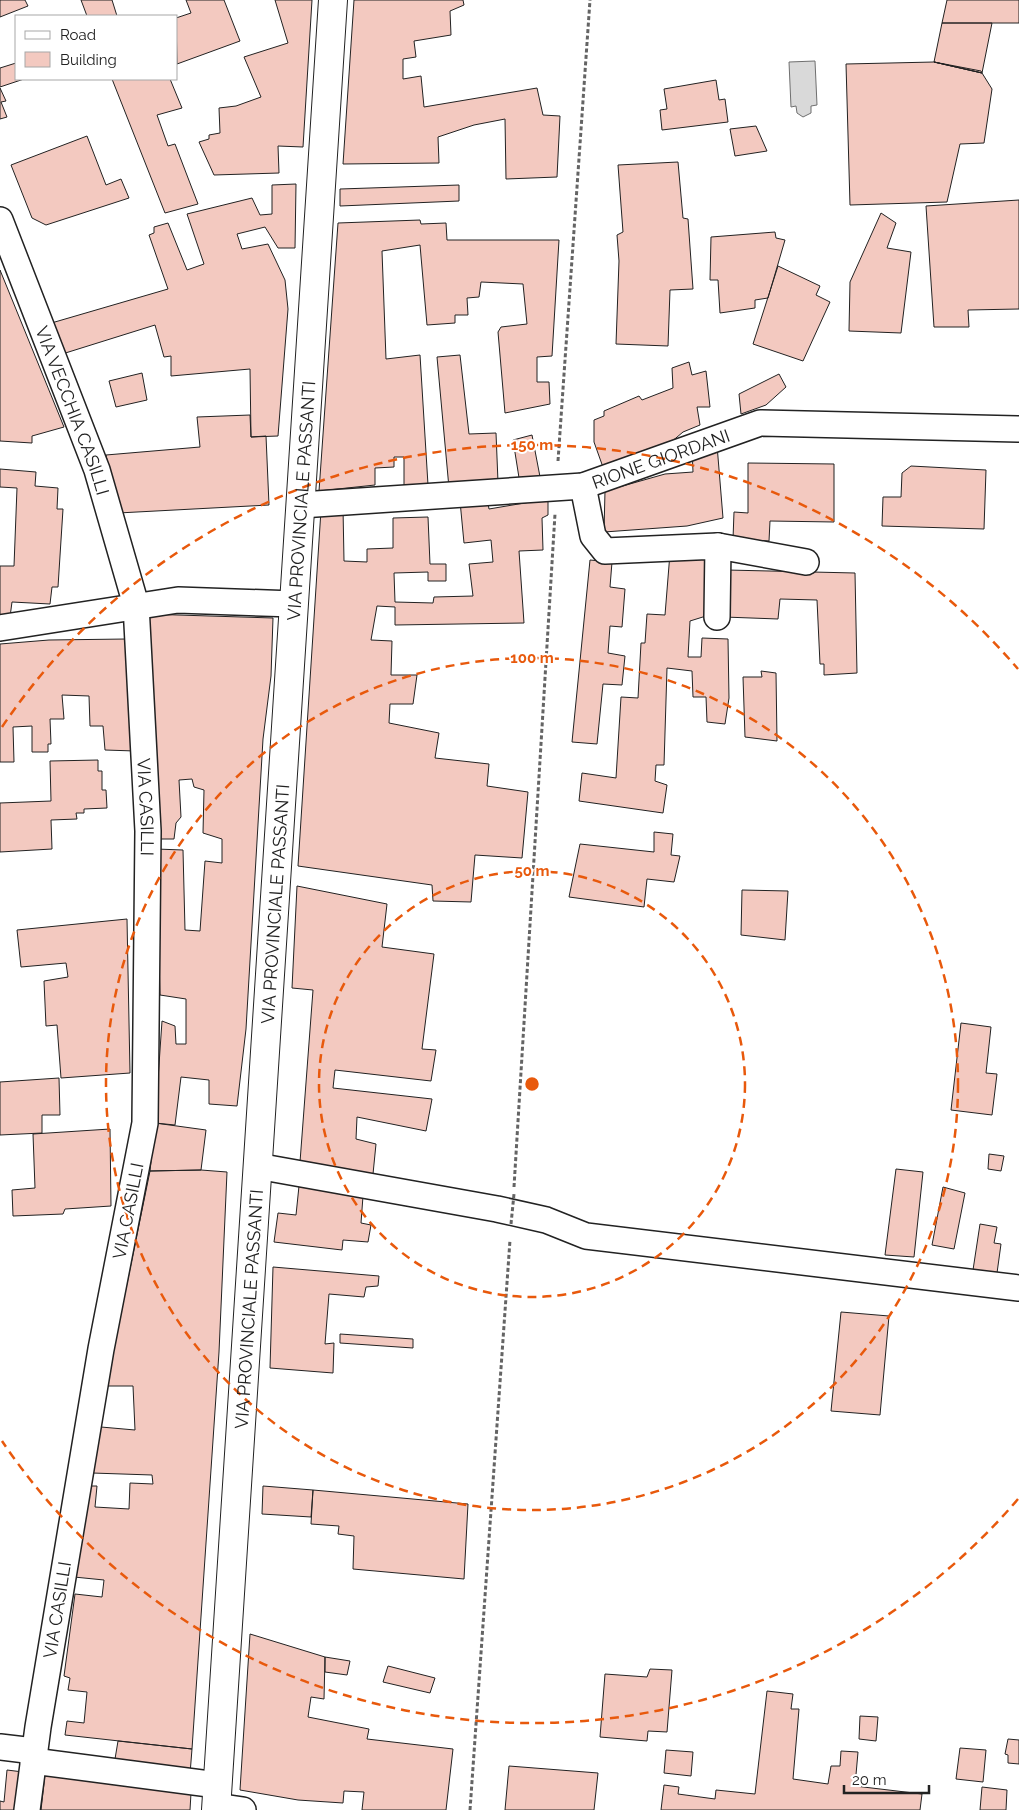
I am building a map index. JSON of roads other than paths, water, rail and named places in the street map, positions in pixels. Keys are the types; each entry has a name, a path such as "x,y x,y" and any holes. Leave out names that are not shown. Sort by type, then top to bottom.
{"main road":[{"name":"VIA PROVINCIALE PASSANTI","path":"216,1800 333,0"}],"street":[{"name":"VIA VECCHIA CASILLI","path":"0,220 97,470 136,605"},
{"name":"RIONE GIORDANI","path":"301,505 583,486 760,424 1019,430"},
{"path":"583,486 592,536 606,551 718,546 806,562"},
{"path":"717,617 718,546"},
{"path":"0,628 136,605 178,600 294,604"},
{"name":"VIA CASILLI","path":"27,1810 34,1756 101,1349 145,1123 148,831 136,605"},
{"path":"258,1166 497,1209 546,1220 586,1236 1019,1288"},
{"path":"0,1747 216,1800 243,1810"}]}
